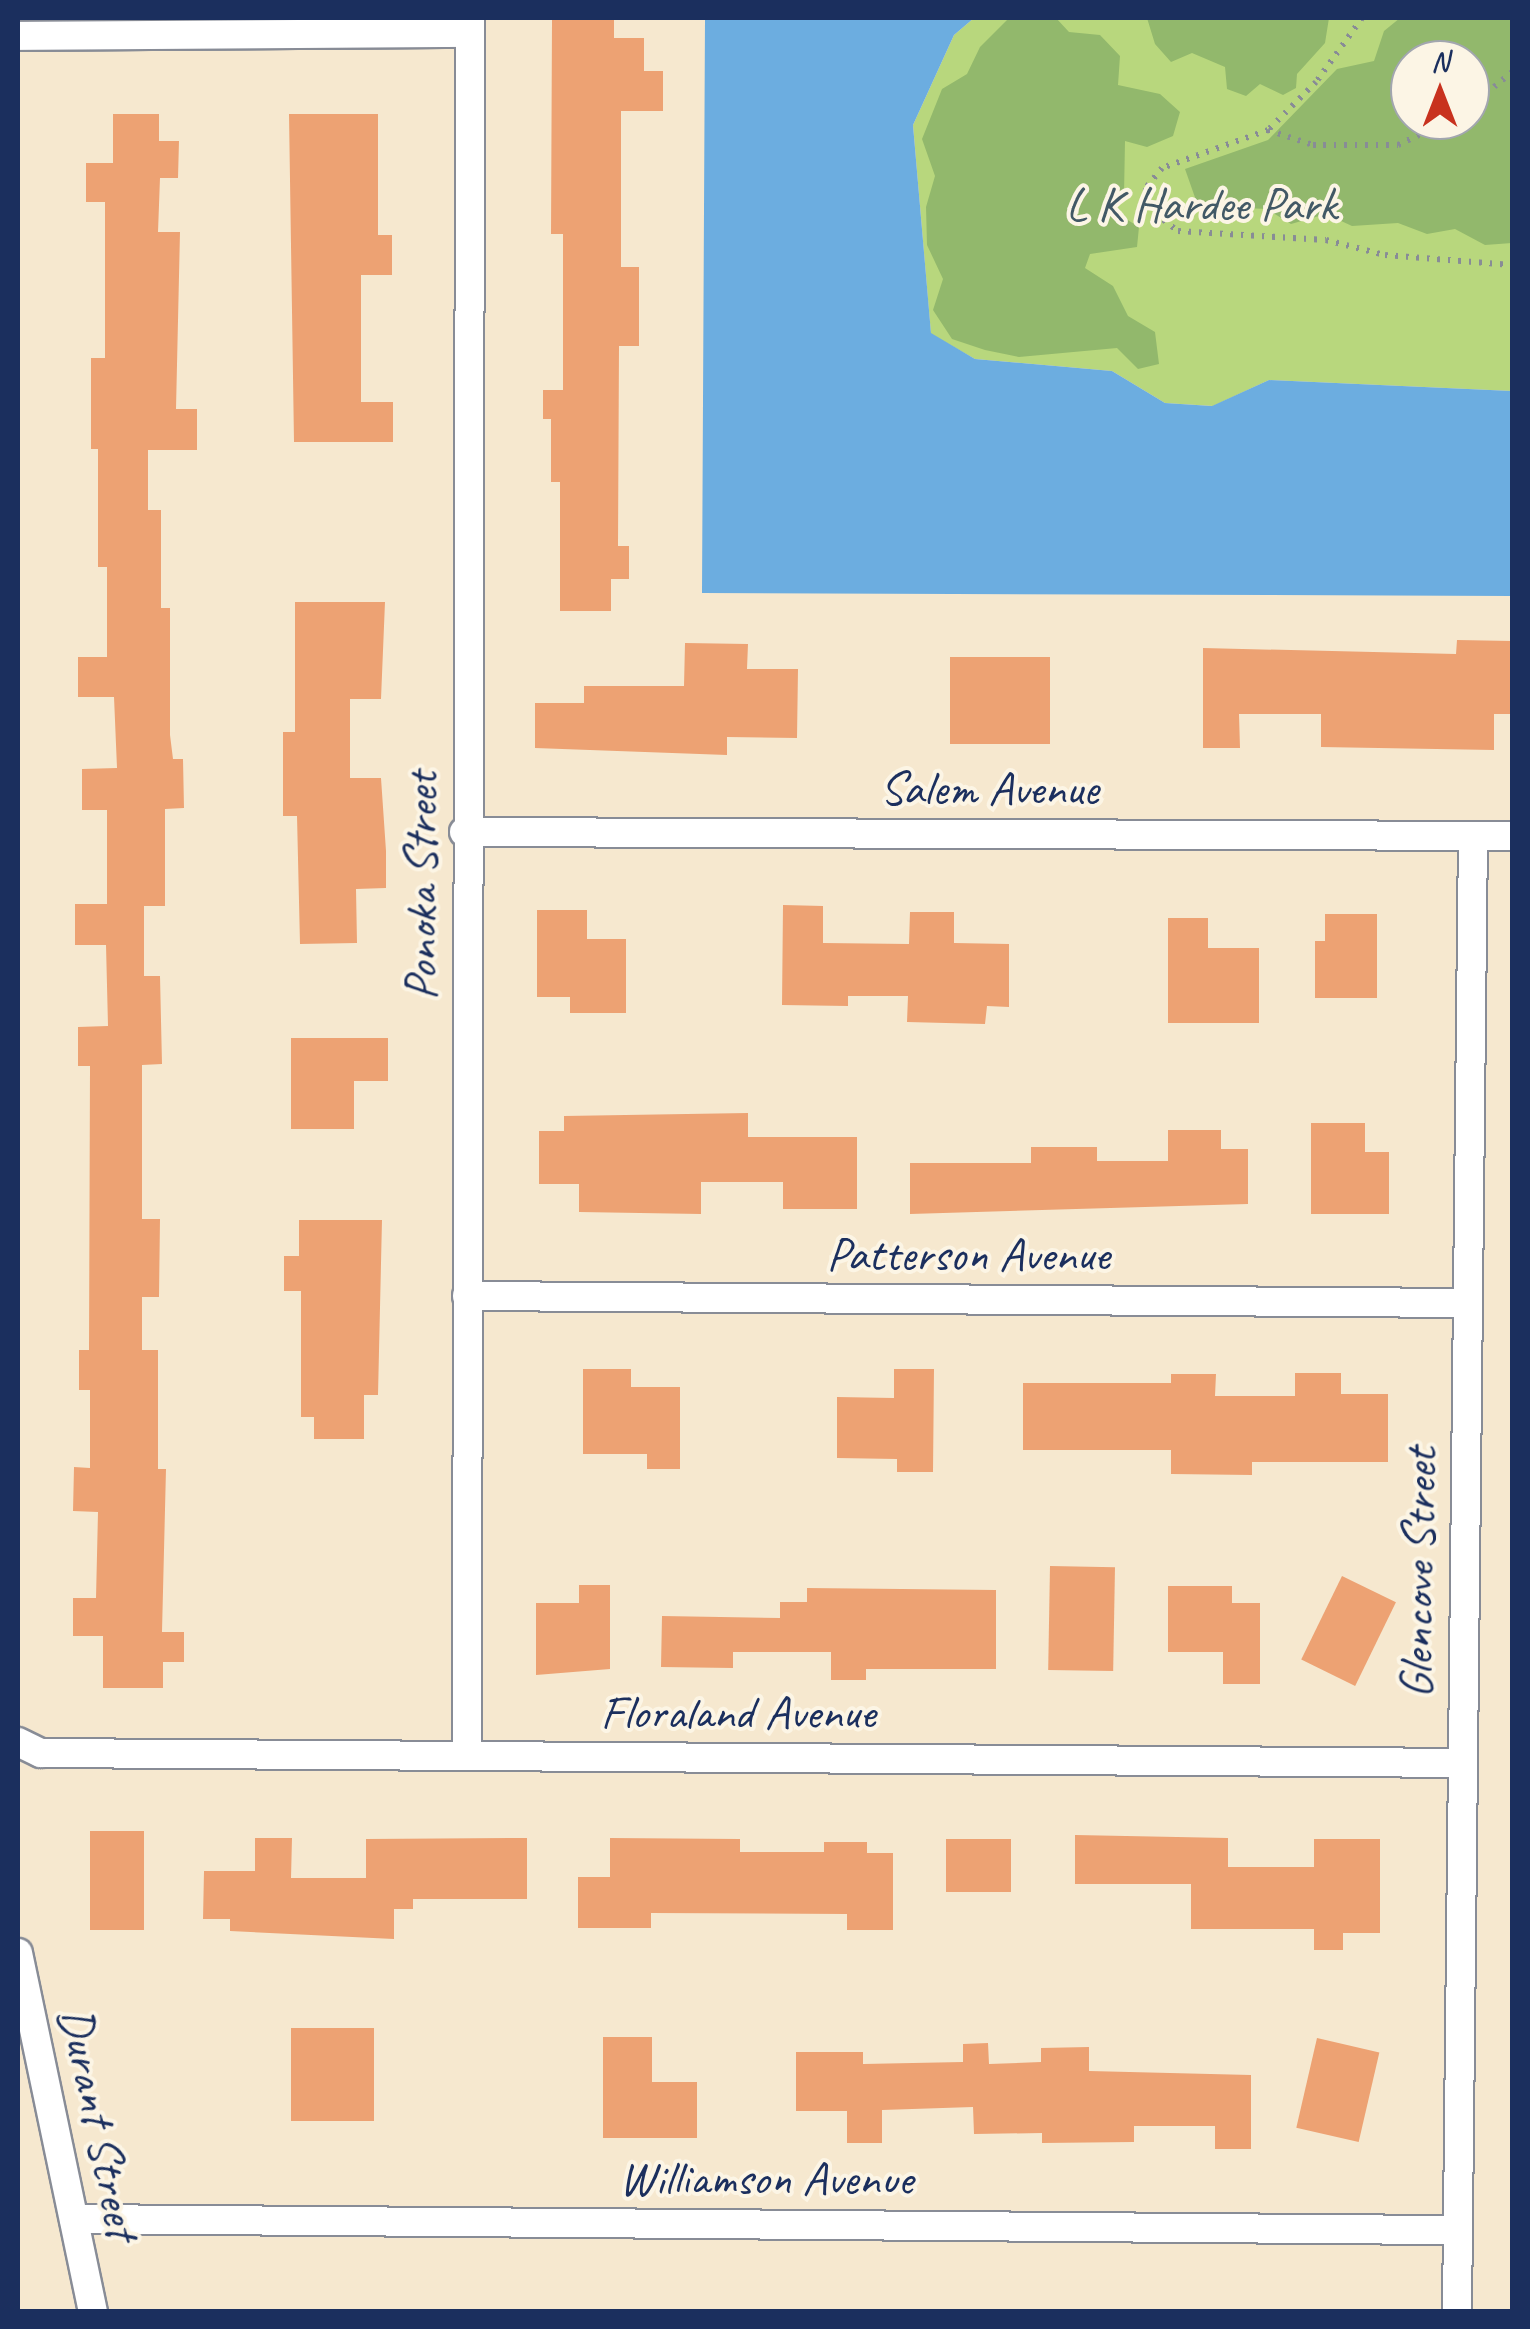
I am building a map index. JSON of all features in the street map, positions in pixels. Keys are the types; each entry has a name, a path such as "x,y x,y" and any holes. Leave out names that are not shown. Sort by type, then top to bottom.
{"street":[{"path":"18,36 469,26"},
{"name":"Ponoka Street","path":"468,1756 464,832 469,26"},
{"name":"Salem Avenue","path":"464,832 1512,836"},
{"name":"Glencove Street","path":"1458,2312 1460,1764 1472,836"},
{"name":"Patterson Avenue","path":"468,1296 1468,1303"},
{"name":"Floraland Avenue","path":"18,1742 41,1753 1460,1764"},
{"name":"Durant Street","path":"18,1953 93,2312"},
{"name":"Williamson Avenue","path":"74,2219 1458,2230"}],"path":[{"path":"1362,18 1316,82 1268,130 1162,168 1146,188 1147,206 1178,231 1326,240 1385,255 1512,265"},
{"path":"1490,90 1512,72"},
{"path":"1268,130 1313,145 1398,145 1408,140"}],"green space":[{"name":"L K Hardee Park","path":"974,18 1512,18 1512,391 1269,380 1213,406 1165,403 1112,371 975,359 931,334 913,125 954,35"},
{"path":"1009,18 1056,18 1069,32 1100,35 1120,56 1118,85 1160,94 1180,112 1173,136 1147,147 1125,141 1124,195 1113,211 1139,227 1137,247 1090,254 1085,268 1113,286 1128,316 1155,332 1159,364 1138,369 1117,348 1019,357 985,350 952,339 933,310 943,279 927,245 926,207 935,176 922,139 942,89 967,74 980,47"},
{"path":"1147,18 1329,18 1325,43 1297,74 1296,88 1283,95 1260,84 1246,96 1227,89 1225,67 1192,53 1171,62 1155,44"},
{"path":"1400,18 1512,18 1512,243 1485,245 1455,229 1427,234 1398,223 1352,226 1326,214 1291,224 1267,209 1198,206 1185,169 1268,140 1337,69 1374,61 1384,31"}],"water":[{"path":"705,18 974,18 954,35 913,125 931,333 975,359 1112,371 1165,403 1212,406 1269,380 1512,391 1512,596 702,593"}],"building":[{"path":"552,19 614,19 614,38 644,38 644,71 663,71 663,111 621,111 621,267 639,267 639,346 619,346 618,546 629,546 629,579 611,579 611,611 560,611 560,482 551,482 551,419 543,419 543,390 563,390 563,234 551,234"},
{"path":"113,114 159,114 159,141 179,141 178,178 160,178 158,232 180,232 176,409 197,409 197,450 148,450 148,510 161,510 161,608 170,608 170,735 173,759 183,759 184,808 165,809 165,906 144,906 144,976 160,976 162,1064 142,1065 142,1219 160,1219 159,1297 142,1297 142,1350 158,1350 158,1469 166,1469 162,1632 184,1632 184,1662 163,1662 163,1688 103,1688 103,1636 73,1636 73,1598 96,1598 98,1512 73,1511 74,1467 90,1468 90,1390 79,1390 79,1350 89,1350 90,1066 78,1066 78,1027 108,1026 106,945 75,945 75,904 107,904 107,810 82,810 82,769 117,768 114,697 78,697 78,657 107,657 107,567 98,567 98,449 91,449 91,358 105,358 105,202 86,202 86,163 113,163"},
{"path":"289,114 378,114 378,235 392,235 392,275 361,275 361,402 393,402 393,442 294,442"},
{"path":"295,602 385,602 381,699 350,699 350,778 381,778 386,851 386,888 356,889 357,943 300,944 297,816 283,816 283,732 295,732"},
{"path":"1457,640 1512,641 1512,714 1494,714 1494,750 1321,747 1321,714 1239,714 1240,748 1203,748 1203,648 1456,654"},
{"path":"685,643 748,644 747,669 798,669 797,738 727,737 727,755 535,748 535,703 584,703 584,686 684,686"},
{"path":"950,657 1050,657 1050,744 950,744"},
{"path":"783,905 823,906 823,943 909,944 910,912 954,912 954,943 1009,944 1009,1007 987,1006 985,1024 907,1022 908,996 848,996 848,1006 782,1005"},
{"path":"537,910 587,910 587,939 626,939 626,1013 570,1013 570,997 537,997"},
{"path":"1325,914 1377,914 1377,998 1315,998 1315,941 1325,941"},
{"path":"1168,918 1208,918 1208,948 1259,948 1259,1023 1168,1023"},
{"path":"291,1038 388,1038 388,1081 354,1081 354,1129 291,1129"},
{"path":"748,1113 748,1137 857,1137 857,1209 783,1209 783,1182 701,1182 701,1214 579,1212 579,1184 539,1184 539,1131 564,1131 564,1116"},
{"path":"1311,1123 1365,1123 1365,1152 1389,1152 1389,1214 1311,1214"},
{"path":"1168,1130 1221,1130 1221,1149 1248,1149 1248,1204 910,1214 910,1163 1031,1163 1031,1147 1097,1147 1097,1161 1168,1161"},
{"path":"299,1220 382,1220 378,1395 364,1395 364,1439 314,1439 314,1417 301,1417 301,1291 284,1291 284,1256 299,1256"},
{"path":"583,1369 631,1369 631,1387 680,1387 680,1469 647,1469 647,1454 583,1454"},
{"path":"894,1369 934,1369 933,1472 897,1472 897,1459 837,1458 837,1397 894,1398"},
{"path":"1295,1373 1341,1373 1341,1394 1388,1394 1388,1462 1252,1462 1252,1475 1171,1474 1171,1450 1023,1450 1023,1383 1171,1383 1171,1374 1216,1374 1215,1396 1295,1396"},
{"path":"1050,1566 1115,1567 1113,1671 1048,1670"},
{"path":"1342,1576 1396,1602 1355,1686 1301,1660"},
{"path":"579,1585 610,1585 610,1669 536,1675 536,1603 579,1603"},
{"path":"1168,1586 1232,1586 1232,1603 1260,1603 1260,1684 1223,1684 1223,1652 1168,1652"},
{"path":"807,1588 996,1590 996,1669 866,1669 866,1680 831,1680 831,1652 733,1652 733,1668 661,1667 662,1616 780,1618 780,1602 807,1602"},
{"path":"90,1831 144,1831 144,1930 90,1930"},
{"path":"1075,1835 1228,1838 1228,1867 1314,1867 1314,1839 1380,1839 1380,1933 1343,1933 1343,1950 1314,1950 1314,1929 1191,1929 1191,1884 1075,1884"},
{"path":"255,1838 292,1838 291,1878 366,1878 366,1839 527,1838 527,1899 413,1899 413,1909 394,1909 394,1939 230,1931 230,1919 203,1919 204,1871 255,1871"},
{"path":"610,1838 740,1839 740,1852 824,1852 824,1842 867,1842 867,1853 893,1853 893,1930 847,1930 847,1914 651,1913 651,1928 578,1928 578,1877 610,1877"},
{"path":"946,1839 1011,1839 1011,1892 946,1892"},
{"path":"291,2028 374,2028 374,2121 291,2121"},
{"path":"603,2037 652,2037 652,2082 697,2082 697,2138 603,2138"},
{"path":"1317,2038 1379,2052 1359,2142 1296,2128"},
{"path":"988,2043 989,2064 1041,2062 1041,2048 1089,2047 1089,2071 1251,2075 1251,2149 1215,2149 1215,2126 1134,2126 1134,2142 1042,2143 1042,2133 974,2134 973,2107 882,2110 882,2143 847,2143 847,2111 796,2111 796,2052 863,2052 863,2064 963,2062 963,2044"}]}
